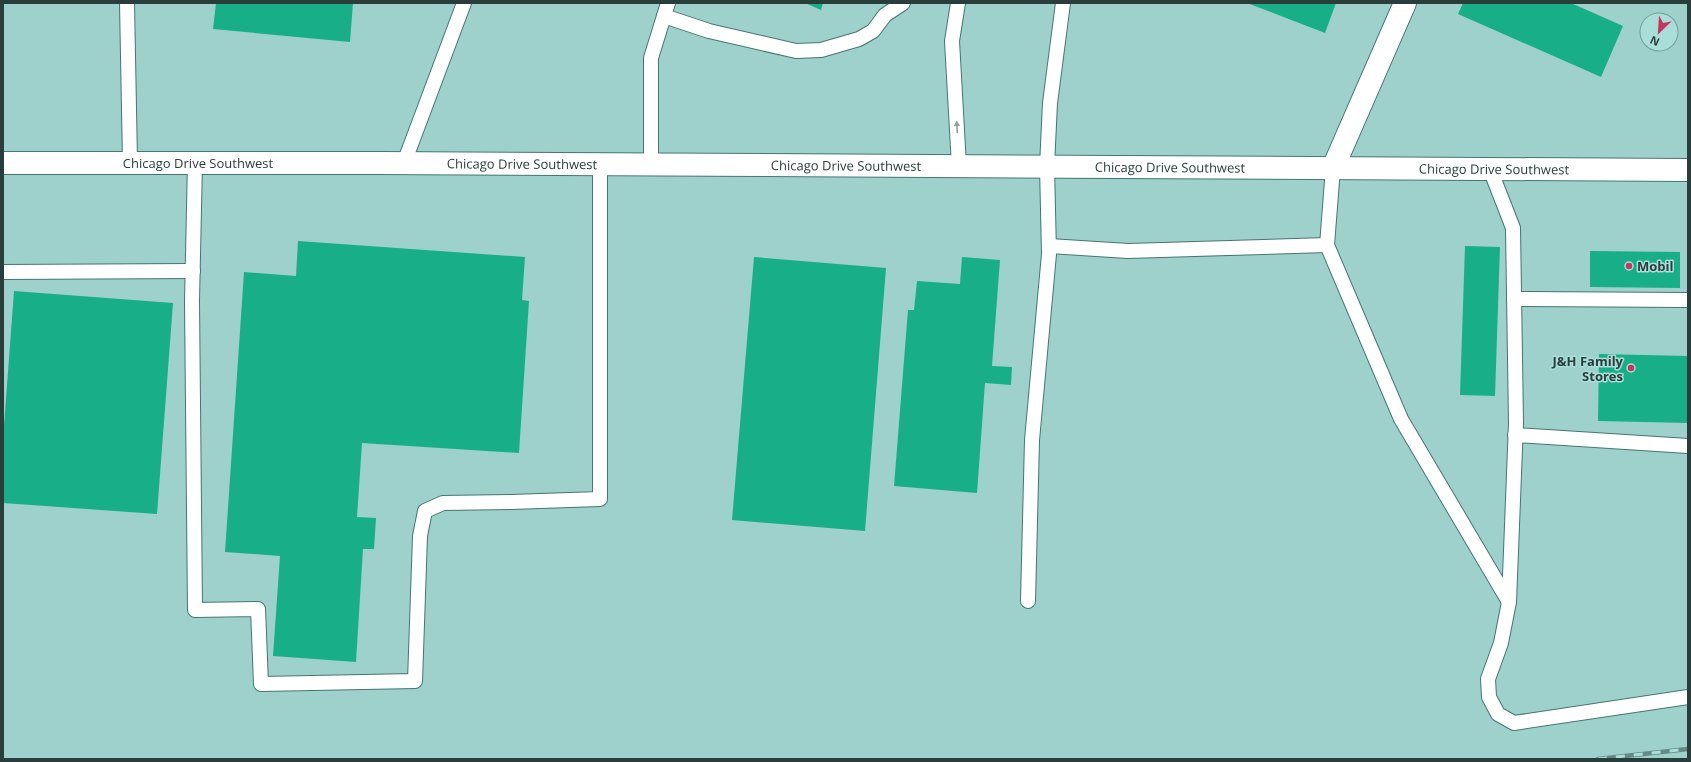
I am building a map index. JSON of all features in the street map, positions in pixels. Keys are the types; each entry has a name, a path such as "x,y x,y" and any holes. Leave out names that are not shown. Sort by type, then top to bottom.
{"main road":[{"path":"1333,168 1405,3"},
{"name":"Chicago Drive Southwest","path":"3,163 195,162 1688,170"}],"lane":[{"path":"126,3 130,162"},
{"path":"404,163 464,3"},
{"path":"651,164 651,58 666,10 709,31 796,51 821,50 859,39 873,31 885,15 903,3"},
{"path":"958,3 952,41 959,166"},
{"path":"1028,601 1032,440 1049,246 1047,166 1050,103 1063,3"},
{"path":"195,162 193,271 194,610 258,609 261,684 415,681 420,536 424,511 443,503 600,499 600,164"},
{"path":"1333,168 1327,245 1401,419 1509,602"},
{"path":"1490,169 1513,228 1515,435 1509,602 1501,643 1488,679 1489,697 1498,714 1514,723 1688,697"},
{"path":"1049,246 1128,251 1327,245"},
{"path":"3,272 193,271"},
{"path":"1514,299 1688,300"},
{"path":"1515,435 1688,446"}],"building":[{"path":"216,3 353,3 350,42 213,29"},
{"path":"805,3 823,3 821,10"},
{"path":"1247,3 1336,3 1325,33"},
{"path":"1463,3 1571,3 1623,26 1601,77 1458,14"},
{"path":"298,241 525,257 522,300 529,301 519,453 362,443 357,517 376,518 374,549 363,549 356,662 273,656 280,556 225,552 244,272 296,276"},
{"path":"1465,246 1500,247 1495,396 1460,395"},
{"path":"1590,251 1680,252 1680,288 1590,287"},
{"path":"754,257 886,268 865,531 732,520"},
{"path":"962,257 1000,260 992,366 1012,367 1011,385 985,383 977,493 894,486 908,310 914,310 917,281 960,284"},
{"path":"14,291 173,303 157,514 3,503 3,439"},
{"path":"1599,354 1688,356 1688,423 1598,421"}],"railway":[{"path":"1598,759 1688,749"}],"place":[{"name":"Mobil","path":"1629,266"},
{"name":"J&H Family Stores","path":"1631,368"}]}
